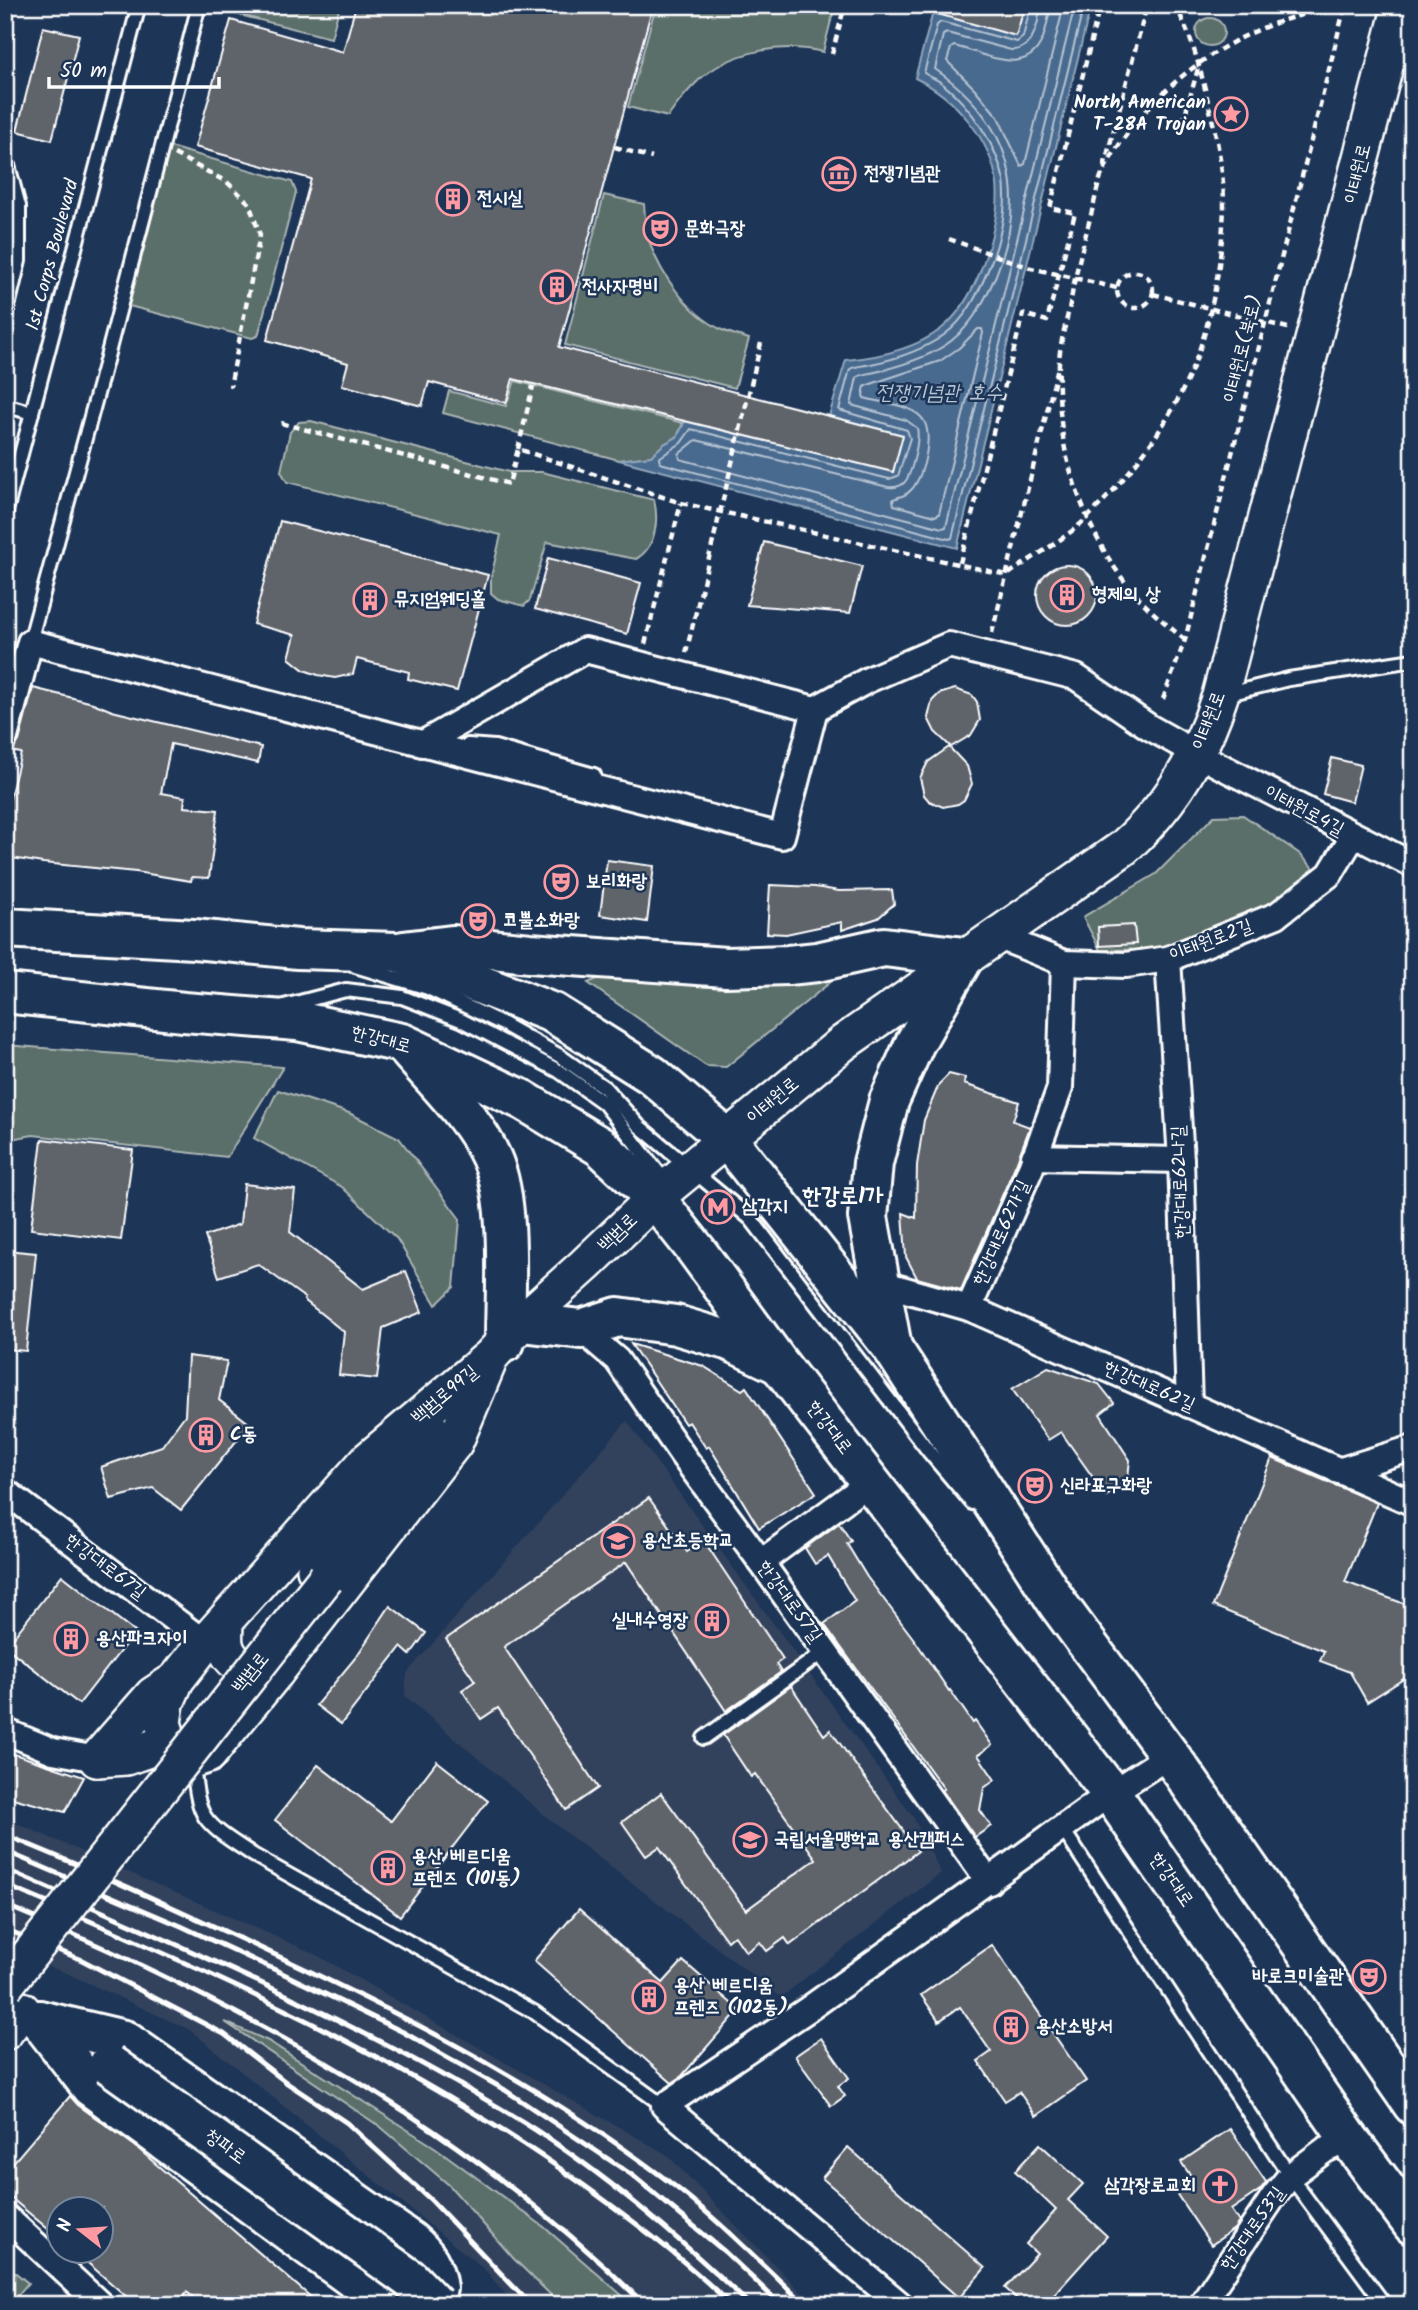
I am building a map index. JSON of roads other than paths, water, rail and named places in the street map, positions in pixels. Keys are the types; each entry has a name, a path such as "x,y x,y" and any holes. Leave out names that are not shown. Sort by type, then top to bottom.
{"main road":[{"name":"이태원로","path":"672,1187 843,1043 1140,834 1166,804 1197,754 1220,696 1401,6"},
{"path":"5,928 194,939 298,949 397,952 452,945 726,967 817,962 884,947 964,957 915,1043 889,1101 873,1163 868,1217 891,1346"},
{"path":"397,952 553,1013 652,1075 727,1139 891,1346 1058,1604 1170,1755 1413,2105"},
{"name":"한강대로","path":"5,993 297,1021 402,1043 523,1100 672,1187 696,1250 779,1364 1111,1793 1349,2139 1410,2221"},
{"path":"402,1043 468,1120 493,1160 504,1208 506,1340 581,1329 618,1317 676,1325 730,1341 779,1364"},
{"name":"백범로","path":"15,2010 412,1449 506,1340 672,1187"},
{"name":"백범로99길","path":"169,1742 163,1723 166,1703 176,1680 215,1632 369,1459 506,1340"},
{"name":"백범로99길","path":"208,1755 455,1442 506,1340"},
{"name":"백범로","path":"5,1964 321,1574"},
{"path":"215,1632 230,1656 242,1667 256,1672 276,1672"},
{"path":"97,1759 153,1695 176,1680"},
{"path":"97,1759 126,1758 169,1742 180,1755 199,1758 208,1755"},
{"path":"15,2010 91,2087 389,2305"},
{"path":"15,2010 124,2039 410,2241 426,2255 435,2271 437,2288 424,2305"},
{"name":"청파로","path":"15,2010 109,2064 410,2279 436,2305"}],"street":[{"path":"5,737 30,642 422,744 782,836 815,709 586,650 422,744"},
{"name":"이태원로4길","path":"815,709 869,680 949,645 1076,677 1149,727 1197,754 1413,865"},
{"name":"이태원로2길","path":"997,936 1064,963 1126,965 1168,959 1277,915 1330,874 1353,836"},
{"name":"한강대로62나길","path":"1168,959 1181,1160 1189,1405"},
{"name":"한강대로62가길","path":"969,1308 1034,1157 1060,1088 1064,963"},
{"name":"한강대로62가길","path":"1034,1157 1181,1160"},
{"name":"한강대로62길","path":"881,1283 969,1308 1413,1503"},
{"name":"한강대로57길","path":"581,1329 617,1360 682,1456 761,1562 989,1882"},
{"path":"1338,1471 1413,1448"},
{"path":"761,1562 870,1482"},
{"name":"한강대로67길","path":"5,1491 215,1632"},
{"path":"5,1731 53,1751 97,1759"},
{"path":"901,2305 664,2106 807,2010 1111,1793 1170,1755"},
{"name":"한강대로53길","path":"1200,2305 1273,2196 1290,2176 1325,2150 1349,2139"},
{"path":"5,2216 101,2305"}],"lane":[{"name":"1st Corps Boulevard","path":"5,515 138,5"},
{"path":"30,642 199,5"},
{"path":"5,155 19,206 19,261 5,319"},
{"path":"5,405 32,413"},
{"path":"1220,696 1289,680 1413,660"},
{"path":"422,744 495,747 594,775"},
{"path":"298,949 428,988 503,1024 560,1056 605,1088 639,1126 672,1187"},
{"path":"243,1017 346,990 402,997 461,1020 559,1071 604,1103 672,1187 751,1219 930,1453 1058,1604"},
{"path":"760,1315 805,1395"},
{"path":"704,1738 825,1651"},
{"path":"208,1755 194,1773 200,1805 206,1818 216,1828 253,1855 534,2012 664,2106"},
{"path":"1062,1828 1290,2176 1385,2305"}],"water":[{"name":"전쟁기념관 호수","path":"1025,5 1091,5 957,548 619,460 651,456 677,437 685,421 893,472 903,435 829,416 846,360 871,357 908,347 931,336 954,317 980,272 991,240 998,195 987,151 969,121 944,96 915,78 933,12 1016,35"}],"railway":[{"path":"5,1835 129,1888 305,1969 410,2021 513,2078 612,2141 679,2190 734,2237 805,2305"},
{"path":"5,1851 181,1926 282,1973 403,2032 505,2090 632,2175 725,2252 781,2305"},
{"path":"5,1869 268,1986 461,2085 554,2142 613,2185 669,2231 750,2305"},
{"path":"5,1885 159,1951 310,2022 456,2102 527,2146 614,2207 683,2261 731,2305"},
{"path":"5,1905 178,1983 345,2074 425,2125 502,2180 575,2240 645,2305"},
{"path":"5,1929 80,1959 224,2034 287,2083 347,2123 432,2201 531,2305"}],"place":[{"name":"North American T-28A Trojan","path":"1231,114"},
{"name":"전쟁기념관","path":"839,174"},
{"name":"전시실","path":"453,199"},
{"name":"문화극장","path":"660,229"},
{"name":"전사자명비","path":"557,287"},
{"name":"형제의 상","path":"1067,595"},
{"name":"뮤지엄웨딩홀","path":"370,600"},
{"name":"보리화랑","path":"561,882"},
{"name":"코뿔소화랑","path":"478,921"},
{"name":"삼각지","path":"718,1207"},
{"name":"C동","path":"206,1435"},
{"name":"신라표구화랑","path":"1035,1486"},
{"name":"용산초등학교","path":"618,1541"},
{"name":"실내수영장","path":"712,1621"},
{"name":"용산파크자이","path":"71,1639"},
{"name":"국립서울맹학교 용산캠퍼스","path":"750,1840"},
{"name":"용산 베르디움 프렌즈 (101동)","path":"388,1868"},
{"name":"바로크미술관","path":"1369,1977"},
{"name":"용산 베르디움 프렌즈 (102동)","path":"649,1997"},
{"name":"용산소방서","path":"1011,2027"},
{"name":"삼각장로교회","path":"1220,2186"}],"district":[{"name":"한강로1가","path":"843,1197"}]}
